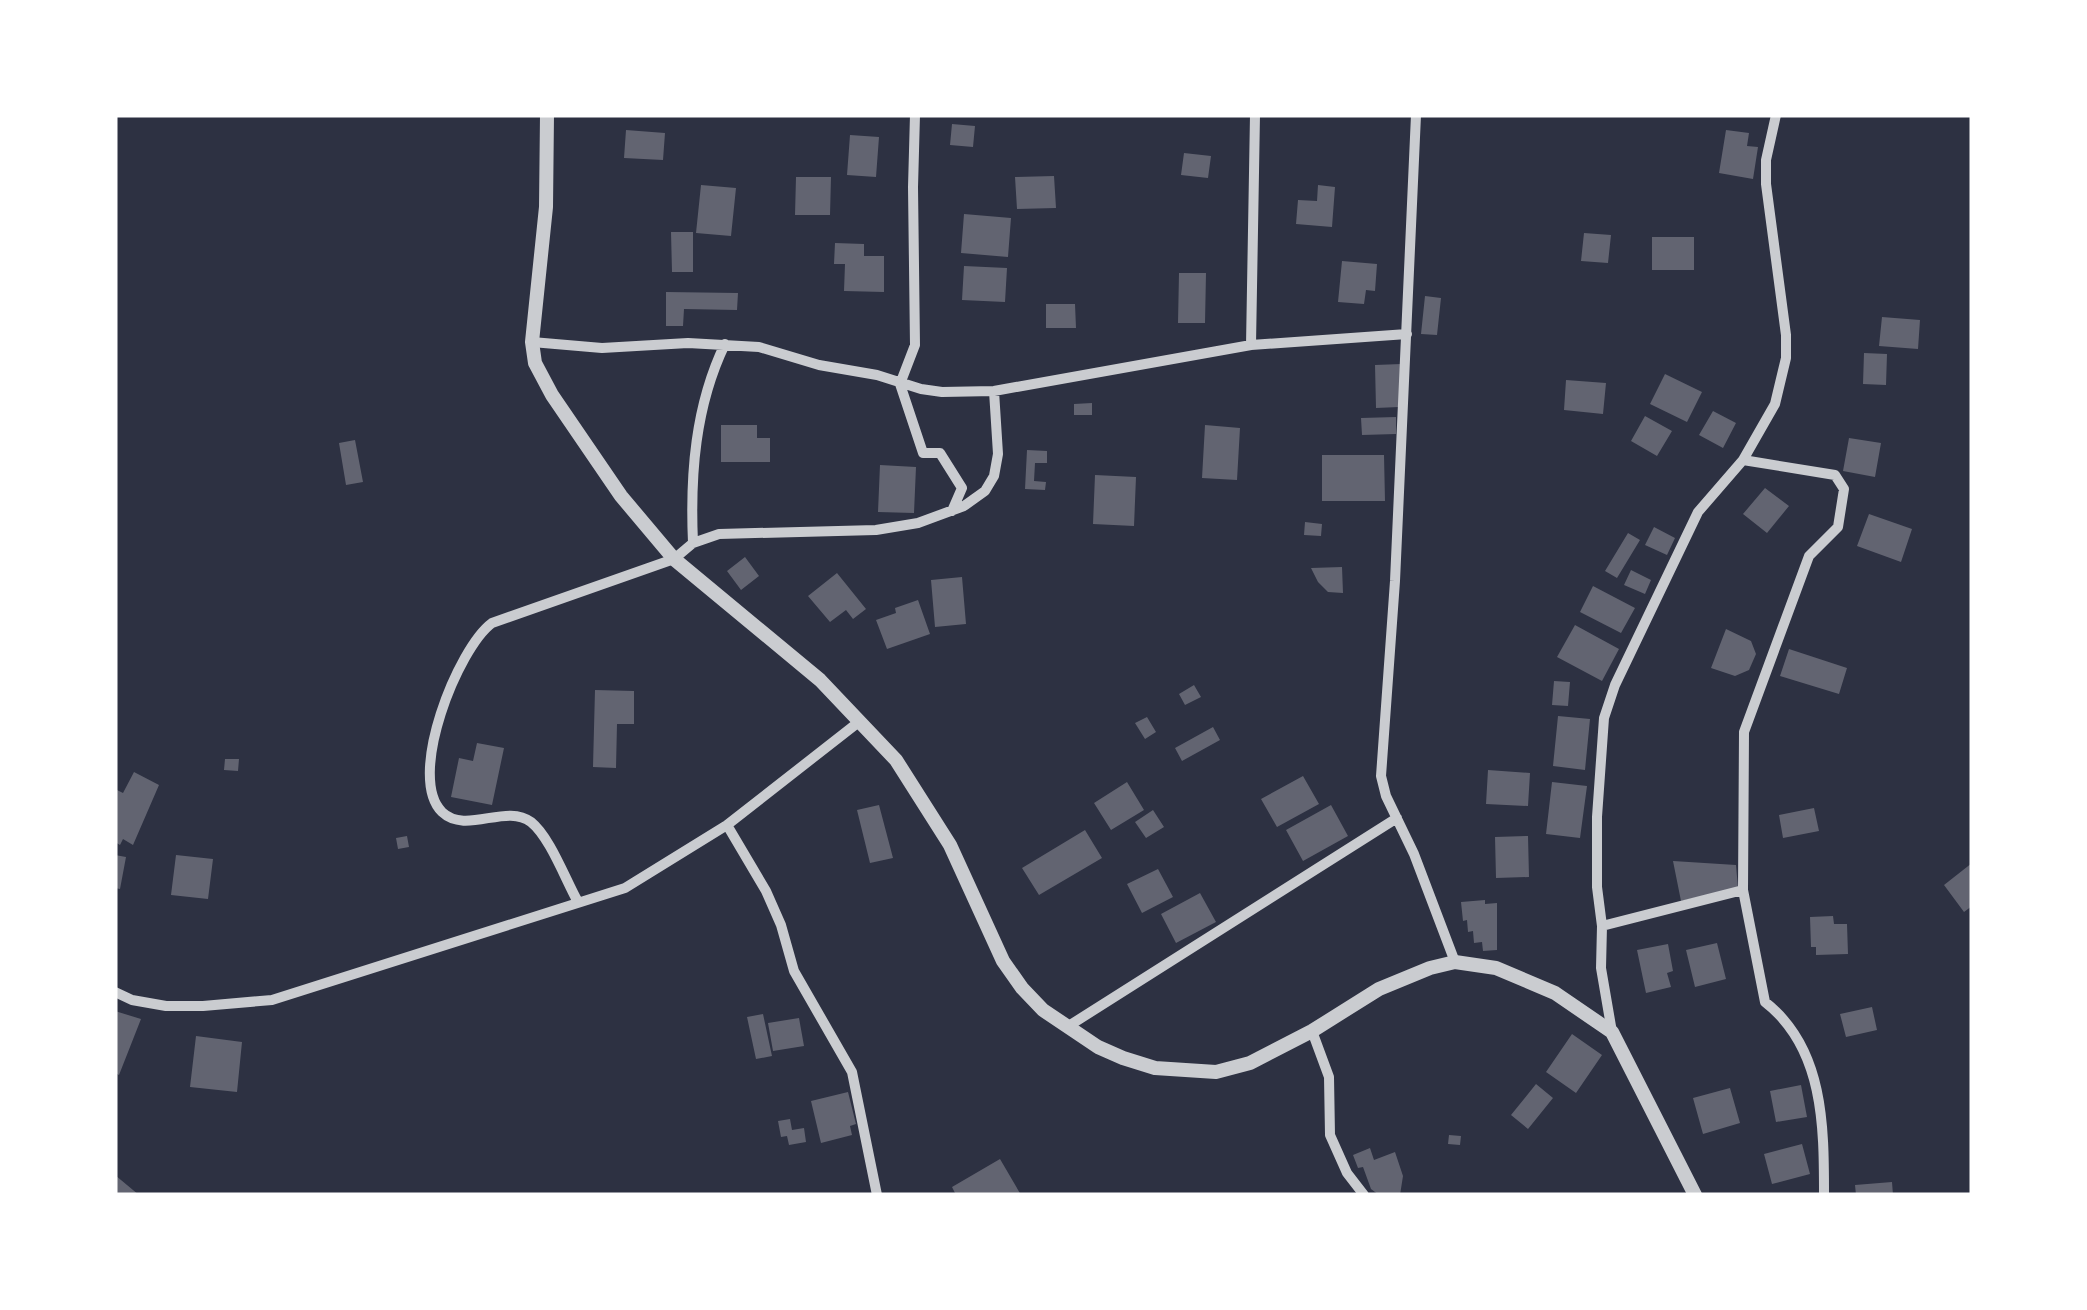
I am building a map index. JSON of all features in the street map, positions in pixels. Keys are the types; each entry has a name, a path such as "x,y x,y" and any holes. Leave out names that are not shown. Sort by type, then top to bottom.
{"street":[{"path":"546,115 546,206 532,342 535,364 552,396 620,496 674,559 820,680 896,760 934,819 1004,961 1043,1010 1110,1053 1155,1068 1216,1072 1250,1064 1379,989 1455,962 1496,968 1524,978 1555,993 1612,1032"},
{"path":"578,902 529,820 518,816 458,821 436,806 432,791 432,743 468,649 492,623 674,559 693,543 719,534 876,530 918,523 954,510 962,488 940,453 923,453 900,384 912,358 916,329 912,187 916,115"},
{"path":"1251,346 1255,115"},
{"path":"1416,115 1396,581 1382,776 1386,796 1455,962"},
{"path":"1695,1195 1612,1032 1601,968 1596,817 1604,718 1615,685 1698,512 1743,460 1775,404 1786,358 1766,184 1766,160 1776,115"},
{"path":"532,342 602,348 688,343 759,347 942,392 994,391 1251,346 1406,334"},
{"path":"693,543 691,510 700,412 709,378 725,344"},
{"path":"918,523 964,506 985,492 994,476 998,454 994,391"},
{"path":"1743,460 1836,475 1844,490 1838,527 1809,556 1744,732 1743,890 1764,1002 1781,1014 1813,1067 1822,1112 1824,1195"},
{"path":"115,992 132,1000 166,1006 272,1000 625,888 727,826 860,721"},
{"path":"1068,1027 1397,818"},
{"path":"727,826 766,891 794,971 852,1072 878,1195"},
{"path":"1602,926 1743,890"},
{"path":"1312,1030 1329,1077 1330,1135 1347,1173 1364,1195"}],"building":[{"path":"952,124 975,126 973,147 950,145"},
{"path":"626,130 665,133 663,160 624,158"},
{"path":"1726,130 1749,133 1747,146 1758,147 1753,179 1719,173"},
{"path":"850,135 879,137 876,177 847,175"},
{"path":"1184,153 1211,156 1208,178 1181,175"},
{"path":"1054,176 1056,208 1017,209 1015,177"},
{"path":"796,177 831,177 830,215 795,215"},
{"path":"701,185 736,188 731,236 696,233"},
{"path":"1318,185 1335,187 1332,227 1296,224 1298,200 1317,201"},
{"path":"964,214 1011,218 1008,257 961,253"},
{"path":"671,232 693,232 693,272 672,272"},
{"path":"1584,233 1611,235 1608,263 1581,261"},
{"path":"1652,237 1694,237 1694,270 1652,270"},
{"path":"835,243 864,244 864,256 884,256 884,292 844,291 845,264 834,264"},
{"path":"1342,261 1377,264 1375,291 1366,290 1364,304 1338,302"},
{"path":"964,266 1007,268 1005,302 962,300"},
{"path":"1179,273 1206,273 1205,323 1178,323"},
{"path":"666,292 738,293 737,310 684,309 683,326 666,326"},
{"path":"1425,296 1441,298 1437,335 1421,334"},
{"path":"1046,304 1075,304 1076,328 1046,328"},
{"path":"1882,317 1920,320 1918,349 1879,346"},
{"path":"1864,353 1887,354 1886,385 1863,384"},
{"path":"1401,364 1399,407 1376,408 1375,365"},
{"path":"1665,374 1702,392 1687,422 1650,404"},
{"path":"1566,380 1606,383 1603,414 1564,410"},
{"path":"1092,403 1092,415 1074,415 1074,404"},
{"path":"1713,411 1736,423 1723,448 1699,435"},
{"path":"1645,416 1672,431 1657,456 1631,441"},
{"path":"1396,417 1396,434 1362,435 1361,418"},
{"path":"721,425 757,425 757,438 770,438 770,462 721,462"},
{"path":"1205,425 1240,428 1237,480 1202,478"},
{"path":"1849,438 1881,443 1875,477 1843,471"},
{"path":"355,440 363,482 346,485 339,443"},
{"path":"1027,450 1047,451 1047,463 1035,463 1034,481 1046,482 1045,490 1025,489"},
{"path":"1322,455 1384,455 1385,501 1322,501"},
{"path":"880,465 916,467 914,513 878,512"},
{"path":"1095,475 1136,477 1134,526 1093,524"},
{"path":"1765,488 1789,506 1767,533 1743,514"},
{"path":"1869,514 1912,529 1901,562 1857,546"},
{"path":"1305,522 1322,524 1321,536 1304,535"},
{"path":"1654,527 1675,538 1667,555 1645,545"},
{"path":"1628,533 1640,540 1617,578 1605,571"},
{"path":"745,557 759,576 741,590 727,571"},
{"path":"1342,567 1343,593 1328,592 1311,568"},
{"path":"1631,570 1651,580 1645,594 1624,585"},
{"path":"837,573 866,609 853,619 846,610 830,622 808,596"},
{"path":"962,577 966,624 935,627 931,580"},
{"path":"1593,586 1635,608 1621,633 1580,612"},
{"path":"918,600 930,634 887,649 876,620"},
{"path":"1575,625 1619,649 1602,681 1557,657"},
{"path":"1726,629 1751,641 1756,654 1749,670 1735,676 1711,668"},
{"path":"1789,649 1847,668 1839,694 1780,676"},
{"path":"1554,681 1570,682 1568,706 1552,705"},
{"path":"1194,685 1201,697 1185,705 1179,694"},
{"path":"595,690 634,691 634,724 617,724 616,768 593,767"},
{"path":"1558,716 1590,719 1585,770 1553,766"},
{"path":"1147,717 1156,732 1145,739 1135,723"},
{"path":"1213,727 1220,740 1182,761 1175,748"},
{"path":"477,743 504,748 492,805 451,797 459,758 473,761"},
{"path":"225,759 239,759 238,771 224,770"},
{"path":"1488,770 1530,773 1528,806 1486,804"},
{"path":"134,772 159,785 133,845 123,839 120,845 115,842 115,789 123,793"},
{"path":"1303,776 1319,804 1277,827 1261,799"},
{"path":"1127,782 1144,810 1111,830 1094,803"},
{"path":"1552,782 1587,786 1580,838 1546,834"},
{"path":"879,805 893,858 870,863 857,810"},
{"path":"1331,805 1348,836 1303,861 1286,830"},
{"path":"1814,808 1819,831 1783,838 1779,815"},
{"path":"1153,810 1164,827 1146,838 1135,822"},
{"path":"1085,830 1102,858 1039,895 1022,868"},
{"path":"407,836 409,847 398,849 396,838"},
{"path":"1528,836 1529,877 1496,878 1495,837"},
{"path":"115,855 126,857 120,889 115,888"},
{"path":"176,855 213,859 208,899 171,895"},
{"path":"1673,861 1736,865 1738,888 1681,901"},
{"path":"1972,863 1972,906 1964,912 1944,885"},
{"path":"1158,869 1173,897 1142,913 1127,884"},
{"path":"1200,893 1216,922 1176,943 1161,914"},
{"path":"1485,900 1485,904 1497,903 1497,950 1483,951 1482,942 1474,943 1473,931 1468,932 1467,920 1463,921 1461,902"},
{"path":"1833,916 1834,924 1847,924 1848,954 1816,955 1816,947 1811,947 1810,917"},
{"path":"1717,943 1726,979 1695,987 1686,950"},
{"path":"1668,944 1673,971 1667,973 1671,987 1646,993 1637,950"},
{"path":"1872,1007 1877,1030 1846,1037 1840,1014"},
{"path":"115,1011 141,1019 119,1075 115,1073"},
{"path":"763,1014 772,1056 756,1059 747,1017"},
{"path":"799,1018 804,1046 773,1051 768,1023"},
{"path":"1572,1034 1602,1055 1576,1093 1546,1072"},
{"path":"196,1036 242,1042 237,1092 190,1087"},
{"path":"1536,1084 1553,1098 1528,1129 1511,1115"},
{"path":"1801,1085 1807,1117 1776,1122 1770,1091"},
{"path":"1730,1088 1740,1123 1703,1134 1693,1098"},
{"path":"848,1092 856,1124 850,1126 852,1135 821,1143 811,1101"},
{"path":"790,1119 792,1130 804,1128 806,1142 789,1145 787,1136 781,1137 778,1121"},
{"path":"1449,1135 1461,1136 1460,1145 1448,1144"},
{"path":"1802,1144 1810,1174 1772,1184 1764,1154"},
{"path":"1370,1148 1374,1160 1395,1152 1403,1176 1400,1195 1379,1195 1371,1189 1363,1167 1358,1168 1353,1155"},
{"path":"1000,1159 1021,1195 956,1195 952,1187"},
{"path":"115,1175 139,1195 115,1195"},
{"path":"1892,1182 1893,1195 1856,1195 1855,1185"}]}
